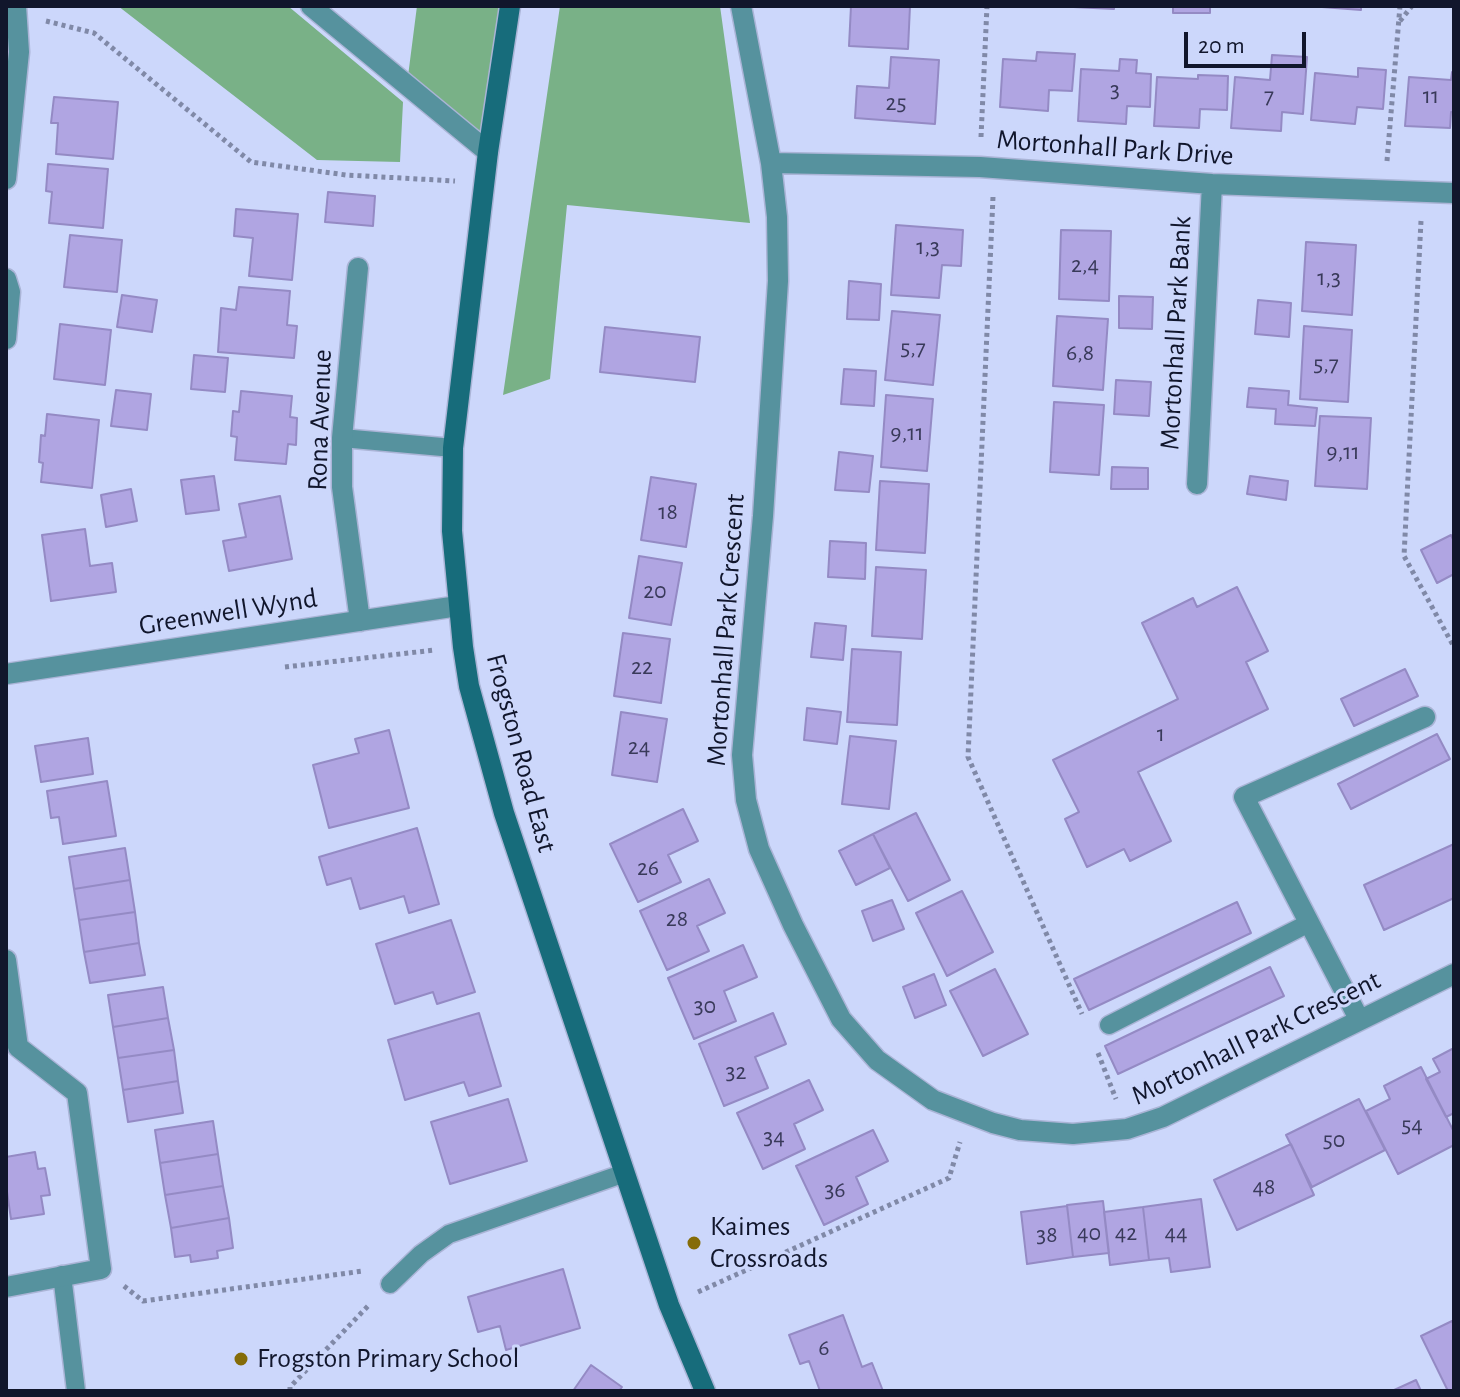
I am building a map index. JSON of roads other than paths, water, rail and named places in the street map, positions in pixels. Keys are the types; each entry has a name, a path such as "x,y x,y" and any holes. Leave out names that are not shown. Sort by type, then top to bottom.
{"main road":[{"name":"Frogston Road East","path":"510,6 488,152 453,448 452,531 463,647 469,686 504,813 669,1305 705,1391"}],"street":[{"path":"311,6 488,152"},
{"name":"Mortonhall Park Crescent","path":"741,6 771,163 777,217 778,281 763,516 742,755 746,800 759,849 841,1019 877,1060 933,1100 1020,1130 1073,1134 1127,1129 1163,1117 1454,974"},
{"path":"6,179 19,52 17,10"},
{"name":"Mortonhall Park Drive","path":"771,163 987,167 1212,184 1454,193"},
{"name":"Mortonhall Park Bank","path":"1197,484 1212,184"},
{"name":"Rona Avenue","path":"358,268 342,438 342,487 360,621"},
{"path":"6,339 7,287"},
{"name":"Greenwell Wynd","path":"6,674 458,606"},
{"path":"1359,1019 1244,797 1425,717"},
{"path":"6,960 18,1047 77,1093 101,1269 6,1287"}],"lane":[{"path":"342,438 453,448"},
{"path":"1109,1025 1309,923"},
{"path":"390,1284 449,1234 625,1173"},
{"path":"62,1275 76,1391"}],"place":[{"name":"Kaimes Crossroads","path":"694,1243"},
{"name":"Frogston Primary School","path":"241,1359"}]}
